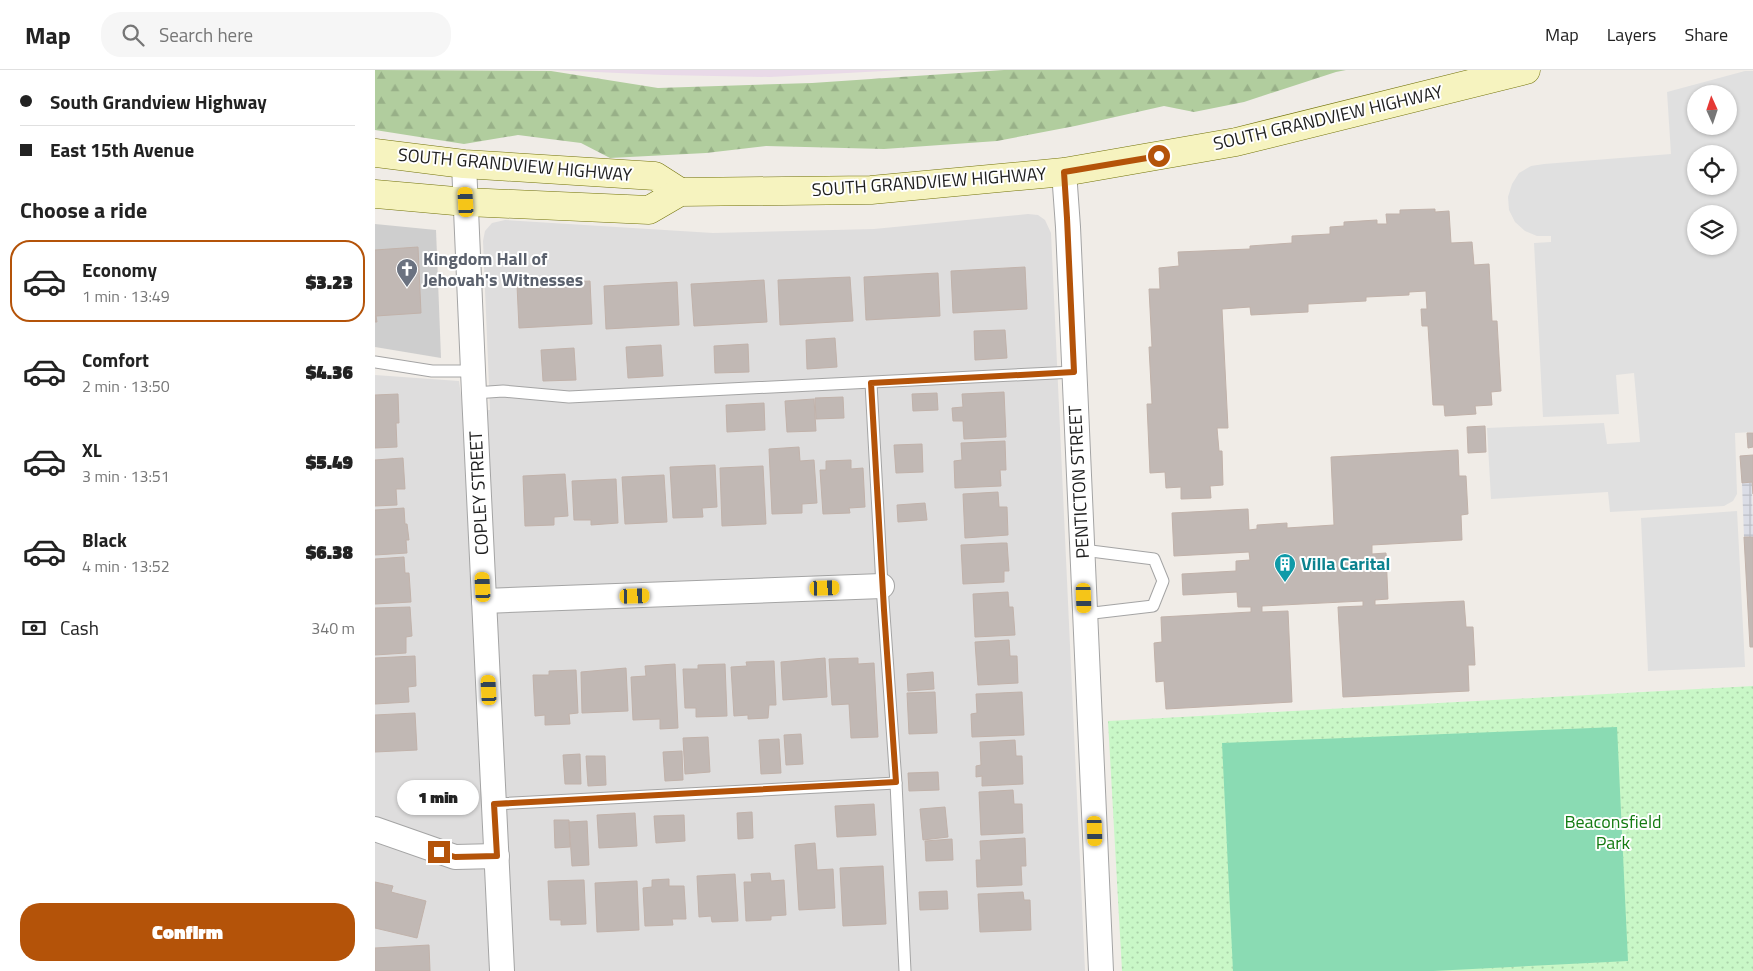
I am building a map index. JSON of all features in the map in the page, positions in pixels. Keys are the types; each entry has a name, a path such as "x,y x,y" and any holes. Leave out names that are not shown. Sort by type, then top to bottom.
{"main road":[{"name":"SOUTH GRANDVIEW HIGHWAY","path":"375,194 466,202 649,210 680,192 871,190 1064,172 1236,142 1526,70"},
{"name":"SOUTH GRANDVIEW HIGHWAY","path":"375,153 464,164 655,176 680,192"}],"street":[{"name":"COPLEY STREET","path":"464,164 473,382 503,971"},
{"name":"PENTICTON STREET","path":"1064,172 1101,971"},
{"path":"484,601 883,586"},
{"path":"375,829 455,857 497,856"}],"lane":[{"path":"375,362 432,371 503,391 569,397 1074,372"},
{"path":"871,383 896,782 905,971"},
{"path":"1083,550 1155,558 1163,581 1153,606 1085,614"},
{"path":"494,804 896,782"}],"shaded area":[{"path":"550,70 904,70 770,77"},
{"path":"1745,71 1753,71 1753,432 1735,433 1737,494 1733,501 1724,506 1610,512 1608,492 1491,499 1487,428 1604,423 1607,444 1640,442 1634,373 1616,375 1619,414 1543,417 1534,243 1551,242 1551,236 1537,236 1525,231 1515,222 1509,210 1508,197 1512,184 1519,173 1531,166 1671,154 1667,92 1687,87 1687,135 1737,135 1737,85 1693,85"},
{"path":"1028,214 1038,215 1045,220 1051,233 1085,971 375,971 375,375 459,381 463,411 490,410 483,241 485,231 492,223 505,220 713,233 874,229"},
{"name":"Kingdom Hall of Jehovah's Witnesses","path":"375,224 436,230 441,358 375,347"},
{"path":"1752,482 1753,537 1744,537 1742,483"},
{"path":"1737,511 1745,667 1648,671 1641,518"}],"green space":[{"path":"375,70 551,71 658,88 812,83 1004,70 1346,70 1244,102 1194,112 1164,106 997,141 884,149 766,146 706,153 610,158 581,143 518,135 464,144 375,130"},
{"name":"Beaconsfield Park","path":"1753,686 1753,971 1122,971 1108,721"},
{"path":"1617,727 1628,961 1433,971 1233,971 1222,743"}],"building":[{"path":"1435,209 1435,212 1449,211 1451,243 1472,242 1474,265 1489,264 1492,321 1497,321 1501,391 1491,392 1492,405 1475,406 1476,414 1445,416 1444,405 1433,405 1428,326 1422,326 1421,309 1427,309 1426,291 1409,292 1409,295 1366,297 1366,301 1308,304 1308,312 1251,315 1250,307 1222,309 1228,428 1217,428 1219,451 1222,451 1223,485 1210,486 1211,498 1181,499 1181,487 1166,488 1165,472 1150,473 1147,404 1152,404 1149,347 1152,347 1149,289 1160,289 1159,268 1179,266 1178,252 1250,249 1250,246 1292,243 1292,236 1330,234 1330,227 1344,226 1344,222 1377,220 1377,224 1387,224 1386,214 1400,214 1400,210"},
{"path":"418,247 421,313 376,316 377,322 375,322 375,250"},
{"path":"1025,267 1027,309 953,313 951,271"},
{"path":"938,273 940,316 866,320 864,277"},
{"path":"850,277 853,321 780,325 778,280"},
{"path":"764,280 767,322 694,326 691,284"},
{"path":"590,281 592,324 519,328 517,285"},
{"path":"677,282 679,325 606,329 604,286"},
{"path":"1005,330 1007,358 975,360 974,331"},
{"path":"835,338 837,367 807,369 806,340"},
{"path":"748,344 749,372 715,373 714,346"},
{"path":"661,345 663,376 628,378 626,347"},
{"path":"574,348 576,380 543,381 541,350"},
{"path":"1004,392 1006,437 964,439 963,421 953,421 952,408 963,407 962,394"},
{"path":"937,393 938,410 913,411 912,394"},
{"path":"398,394 399,423 396,423 397,447 375,448 375,395"},
{"path":"843,397 844,418 816,419 815,398"},
{"path":"814,399 816,431 787,432 785,401"},
{"path":"764,403 765,430 727,432 726,405"},
{"path":"1485,426 1486,452 1468,453 1467,427"},
{"path":"1747,433 1753,433 1753,447 1748,448"},
{"path":"1005,441 1006,470 1000,470 1001,486 955,488 954,461 962,460 961,443"},
{"path":"922,444 923,472 896,473 894,445"},
{"path":"799,447 800,461 814,460 817,503 802,504 802,513 772,514 769,449"},
{"name":"Villa Carital","path":"1458,450 1459,476 1466,476 1468,514 1461,515 1462,540 1372,545 1372,554 1386,553 1388,599 1375,600 1375,605 1464,601 1466,627 1473,627 1475,665 1468,665 1469,691 1343,697 1338,607 1363,606 1363,601 1262,606 1262,612 1288,611 1292,702 1166,709 1164,681 1156,682 1154,643 1162,642 1161,617 1251,612 1251,607 1238,607 1237,592 1183,595 1182,574 1236,571 1236,561 1250,560 1249,552 1174,556 1172,513 1248,509 1249,530 1257,529 1257,525 1287,523 1287,528 1334,525 1331,457"},
{"path":"1753,455 1753,494 1752,482 1742,483 1740,456"},
{"path":"403,458 405,489 396,489 397,505 375,506 375,460"},
{"path":"851,460 851,469 863,468 865,507 849,508 850,513 823,514 820,470 826,470 826,461"},
{"path":"715,465 717,507 702,508 703,517 673,518 670,467"},
{"path":"763,466 766,524 722,526 720,468"},
{"path":"565,474 568,516 554,517 554,525 525,526 523,476"},
{"path":"664,475 667,522 625,524 622,477"},
{"path":"616,479 618,523 591,525 591,520 574,520 572,481"},
{"path":"998,492 999,507 1007,507 1008,535 965,538 963,494"},
{"path":"925,503 927,520 898,522 897,505"},
{"path":"404,508 409,540 406,540 407,553 375,555 375,510"},
{"path":"1744,537 1753,537 1753,647 1750,647"},
{"path":"1007,543 1009,571 1004,571 1004,582 963,584 961,545"},
{"path":"404,557 405,573 409,573 411,602 375,604 375,559"},
{"path":"1008,592 1009,607 1013,607 1015,635 975,637 973,594"},
{"path":"410,607 412,636 406,637 406,653 375,655 375,608"},
{"path":"1009,640 1010,656 1017,656 1018,683 978,685 975,642"},
{"path":"415,656 416,686 408,687 409,702 375,704 375,658"},
{"path":"825,658 827,697 783,700 781,662"},
{"path":"858,658 858,664 874,663 878,737 851,738 849,704 832,705 829,659"},
{"path":"774,661 776,705 769,705 768,718 748,719 748,715 734,716 731,667 747,666 746,662"},
{"path":"675,664 678,728 660,729 660,719 633,720 631,677 646,676 645,666"},
{"path":"725,664 727,716 696,717 696,708 685,708 683,669 698,669 698,665"},
{"path":"626,668 628,711 582,713 581,672"},
{"path":"576,670 578,713 569,714 570,724 545,725 545,715 535,716 533,675 549,675 549,671"},
{"path":"933,672 934,689 908,691 907,674"},
{"path":"935,692 937,733 909,734 907,693"},
{"path":"1022,692 1024,735 972,737 971,714 977,713 976,694"},
{"path":"415,713 417,750 375,752 375,715"},
{"path":"801,734 803,764 786,765 784,735"},
{"path":"708,737 710,772 685,774 683,738"},
{"path":"779,739 781,773 761,774 759,740"},
{"path":"1015,740 1016,756 1022,756 1023,784 982,786 982,776 976,777 976,766 981,765 980,742"},
{"path":"682,751 683,780 665,781 663,752"},
{"path":"580,754 581,784 565,784 563,755"},
{"path":"586,756 605,756 606,785 588,786"},
{"path":"938,772 939,790 909,791 908,773"},
{"path":"1013,790 1014,804 1022,804 1023,833 981,835 979,792"},
{"path":"874,804 876,835 837,837 835,806"},
{"path":"945,807 948,837 923,840 920,809"},
{"path":"752,812 753,838 738,839 737,813"},
{"path":"635,813 637,846 599,848 597,815"},
{"path":"684,815 685,841 656,843 654,816"},
{"path":"554,820 569,820 570,847 555,848"},
{"path":"587,821 589,865 572,866 569,822"},
{"path":"1025,838 1026,866 1021,866 1022,885 977,887 976,860 981,860 980,841"},
{"path":"952,839 953,860 926,861 925,841"},
{"path":"815,843 817,870 833,869 835,908 799,910 795,845"},
{"path":"883,866 886,924 843,926 840,868"},
{"path":"770,873 771,881 784,880 786,915 771,916 771,920 746,921 744,882 752,882 751,874"},
{"path":"735,874 738,921 712,922 711,916 699,917 697,876"},
{"path":"669,879 669,886 684,886 686,919 672,919 673,925 645,926 643,888 652,887 652,880"},
{"path":"584,880 586,924 561,925 561,920 550,920 548,881"},
{"path":"637,881 639,930 597,932 595,883"},
{"path":"375,882 393,886 391,892 426,901 417,938 375,928"},
{"path":"947,891 948,909 920,910 919,892"},
{"path":"1023,892 1024,900 1030,900 1031,930 980,932 978,894"},
{"path":"429,945 430,971 375,971 375,948"}],"place":[{"name":"Kingdom Hall of Jehovah's Witnesses","path":"407,288"},
{"name":"Villa Carital","path":"1285,583"}],"route":[{"path":"439,852 455,857 497,856 494,804 896,782 871,383 1074,372 1064,172 1159,156"}]}
